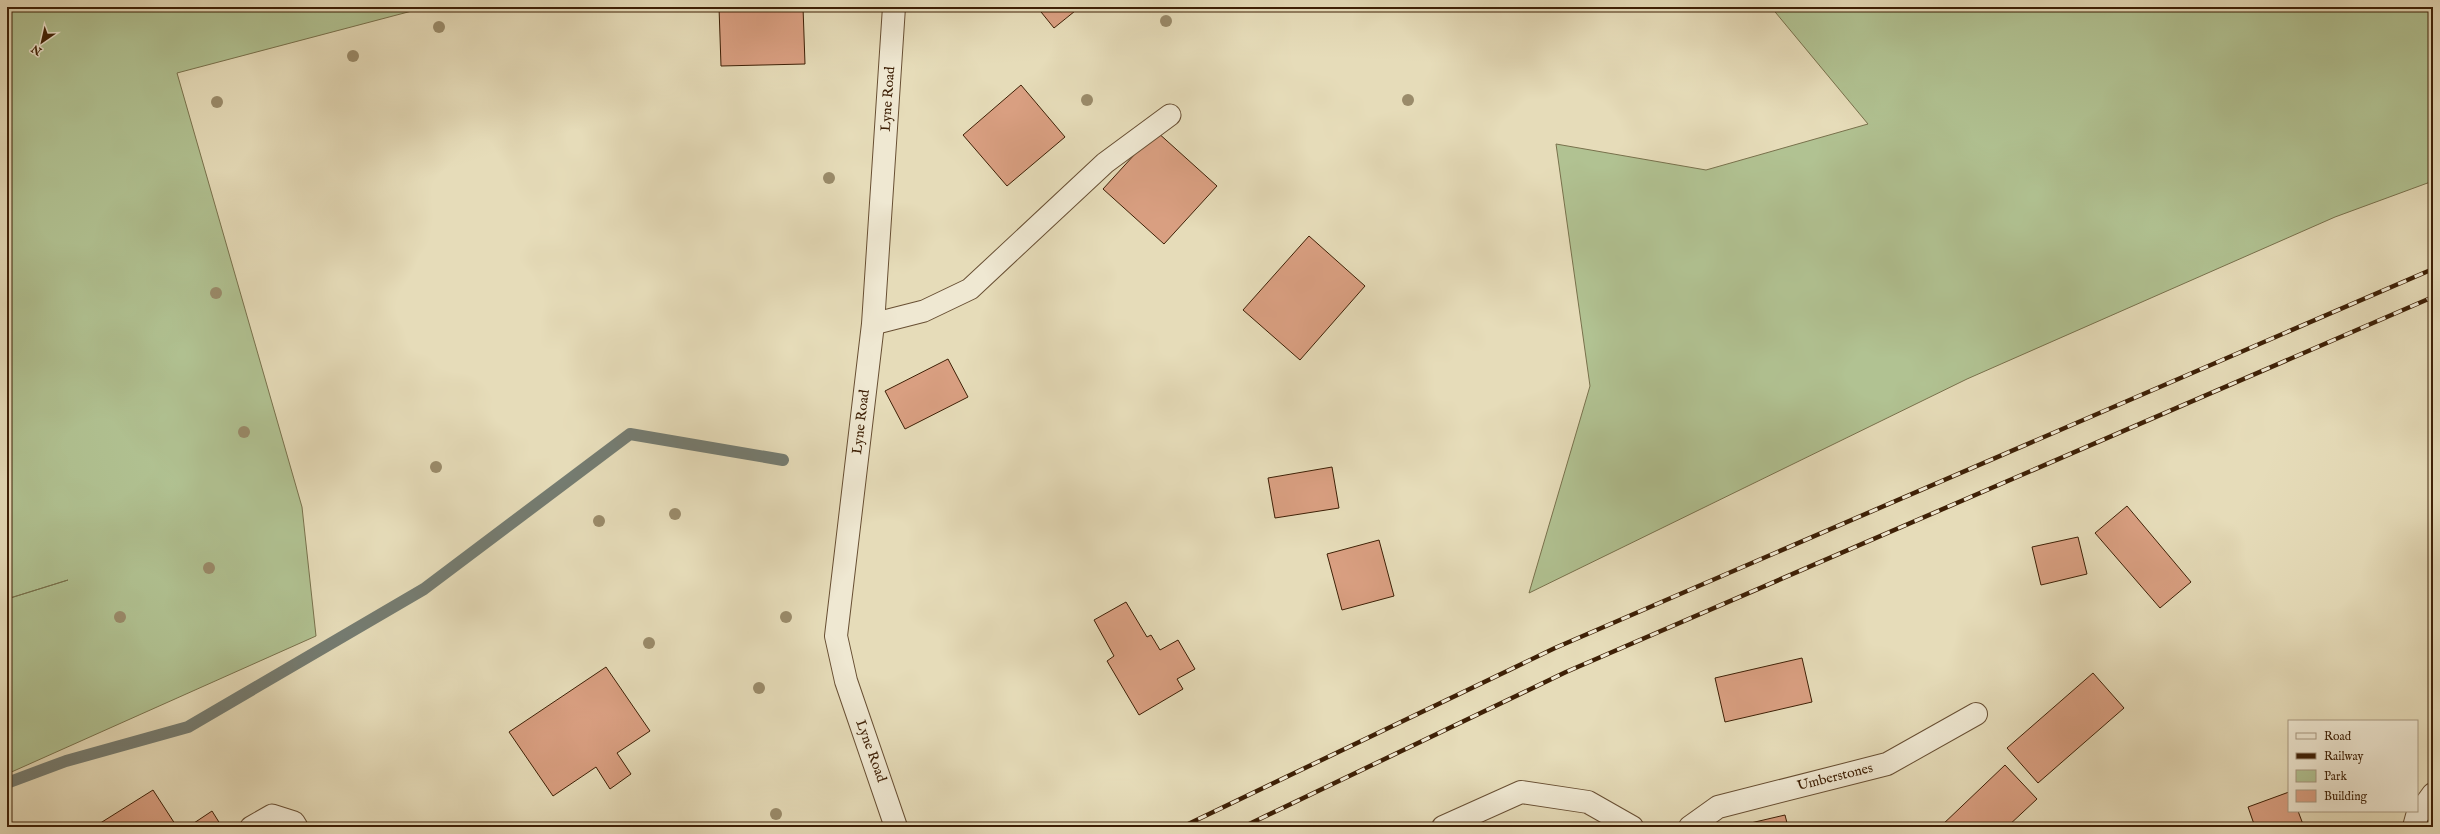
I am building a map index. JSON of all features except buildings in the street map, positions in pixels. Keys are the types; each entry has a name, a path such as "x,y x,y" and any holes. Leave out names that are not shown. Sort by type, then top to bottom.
{"street":[{"name":"Lyne Road","path":"894,7 873,324 836,636 846,681 896,827"},
{"name":"Umberstones","path":"1690,827 1718,807 1887,764 1976,714"},
{"path":"1443,827 1522,792 1588,802 1632,827"},
{"path":"2414,827 2417,816 2433,794"}],"lane":[{"path":"873,324 924,311 970,289 1105,163 1170,115"},
{"path":"251,827 272,815 294,822 297,827"}],"green space":[{"path":"7,7 427,7 177,73 302,507 316,636 7,774 7,599"},
{"path":"1771,7 2433,7 2433,181 2335,217 1967,379 1529,593 1590,386 1556,144 1706,170 1868,124"}],"waterway":[{"path":"7,783 66,761 188,727 424,589 630,434 783,460"}],"railway":[{"path":"1182,827 1555,648 2433,269"},
{"path":"1243,827 1566,672 2433,297"}]}
